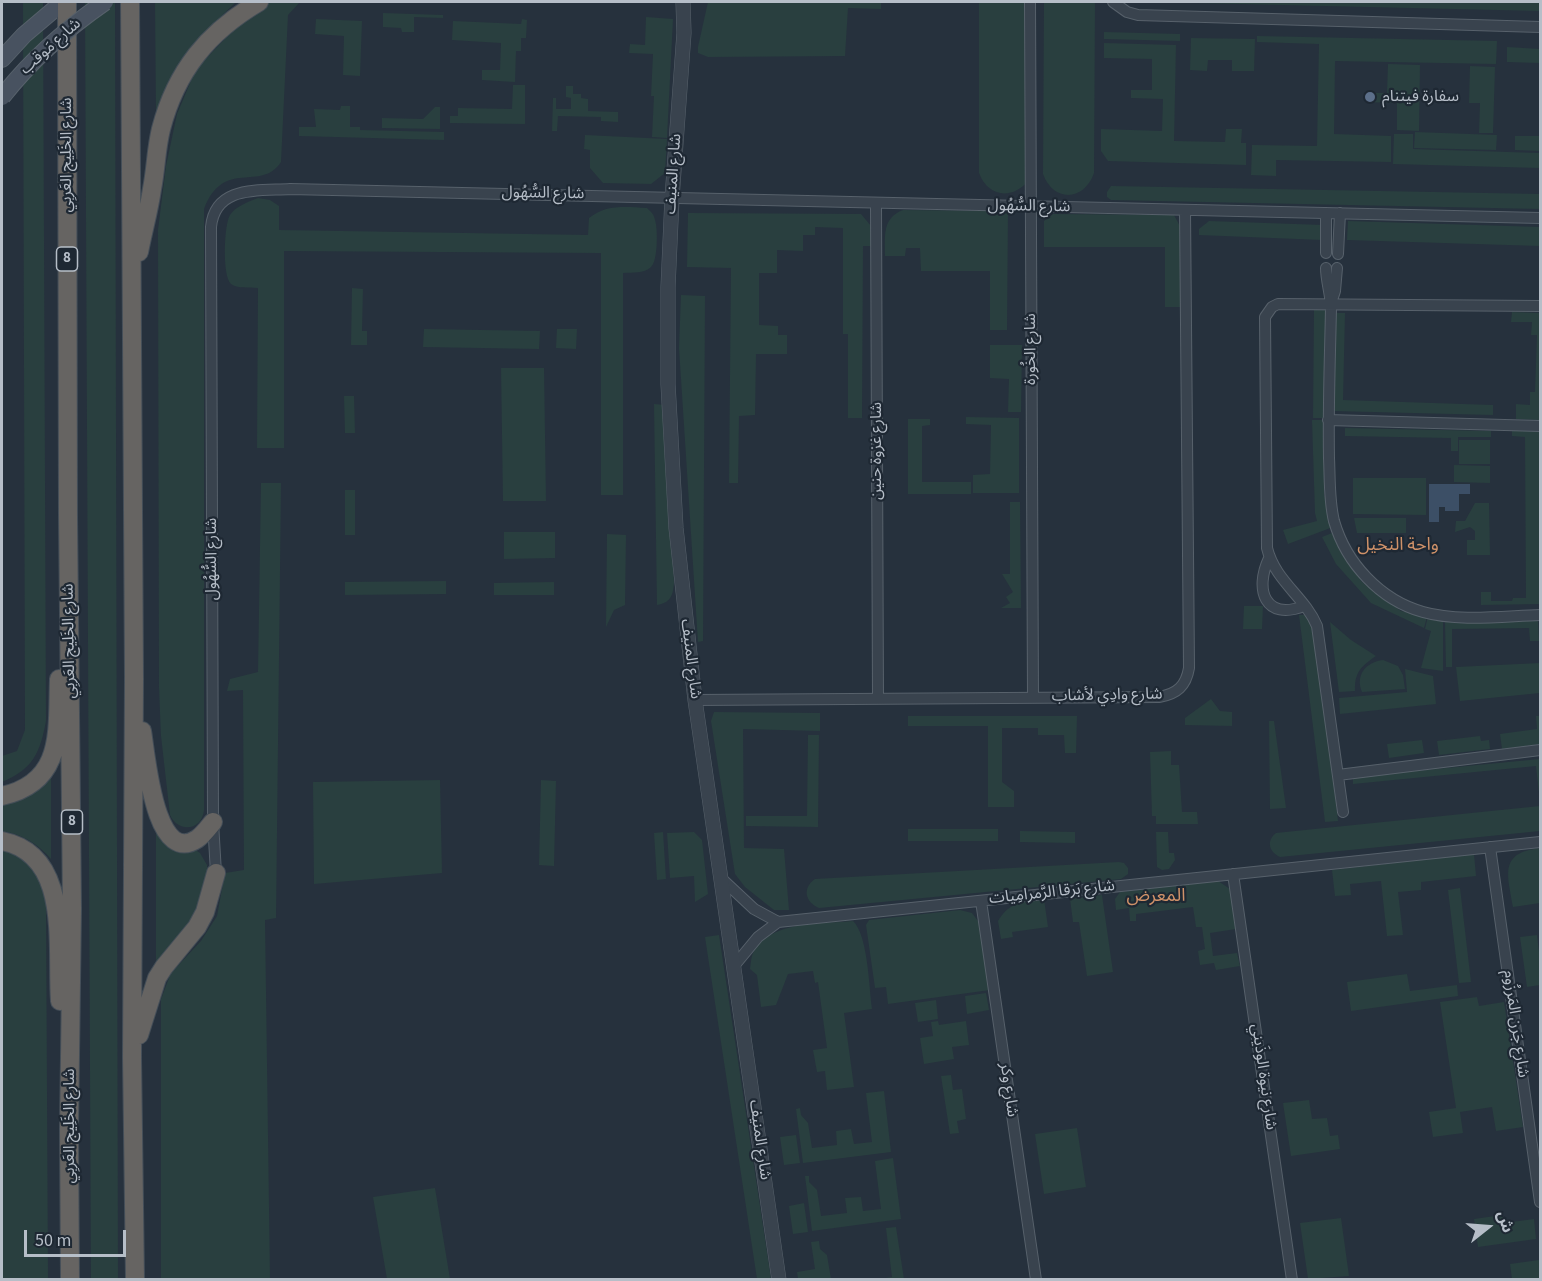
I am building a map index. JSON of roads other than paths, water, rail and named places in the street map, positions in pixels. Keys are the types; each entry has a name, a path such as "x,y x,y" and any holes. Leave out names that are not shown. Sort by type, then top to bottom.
{"highway":[{"name":"شارع الخَلِيج العَربِي","path":"65,2 72,897 70,1280"},
{"path":"130,2 134,679 132,1057 135,1280"},
{"path":"131,289 152,189 161,131 171,97 187,67 208,39 235,16 259,2"},
{"path":"2,796 22,790 33,783 54,754 57,743 62,548 68,516"},
{"path":"134,679 156,810 162,826 173,839 187,842 199,838 213,822"},
{"path":"2,841 11,843 33,856 46,872 54,895 69,1129"},
{"path":"132,1057 157,978 197,927 205,912 216,873"}],"main road":[{"name":"شارع مَوقب","path":"2,59 24,35 65,2"},
{"name":"شارع مَوقب","path":"2,97 42,52 72,25 105,2"}],"street":[{"name":"شارع المنيف","path":"683,2 684,33 668,287 669,396 680,576 695,700 723,880 779,1280"},
{"name":"شارع المنيف","path":"684,33 693,2"},
{"name":"شارع الخُورة","path":"1030,2 1033,697"},
{"path":"1113,2 1127,12 1138,15 1540,27"},
{"name":"شارع السُّهُول","path":"216,873 213,822 211,226 212,218 219,206 229,196 242,192 290,189 1540,218"},
{"name":"شارع غزوة حنين","path":"876,203 878,698"},
{"name":"شارع وادِي لأشاب","path":"695,700 1159,697 1177,691 1184,685 1189,668 1185,210"},
{"path":"1326,213 1326,253"},
{"path":"1338,254 1340,213"},
{"path":"1326,268 1327,291 1331,304"},
{"path":"1337,268 1335,291 1331,304 1328,420 1330,495 1334,521 1344,546 1353,561 1376,587 1398,602 1422,612 1448,617 1540,615"},
{"path":"1343,812 1319,634 1314,619 1280,577 1269,558 1266,539 1265,317 1272,307 1278,304 1540,306"},
{"path":"1328,420 1540,426"},
{"path":"1269,558 1263,570 1261,586 1268,602 1284,610 1304,606"},
{"path":"1338,775 1540,750"},
{"name":"شارع بَرقا الرَّمرامِيات","path":"778,922 1540,842"},
{"name":"شارع جَرن المَرزُوم","path":"1490,847 1540,1202"},
{"name":"شارع نيوة الوذَيني","path":"1233,874 1292,1280"},
{"path":"723,880 754,909 778,922 758,937 734,966"},
{"name":"شارع وكر","path":"981,901 1036,1280"}],"water":[{"path":"1429,484 1470,484 1470,494 1459,494 1459,511 1445,511 1445,507 1439,507 1439,522 1429,522"}],"place":[{"name":"سفارة فيتنام","path":"1370,97"}],"district":[{"name":"واحة النخيل","path":"1398,546"},
{"name":"المعرض","path":"1156,897"}]}
